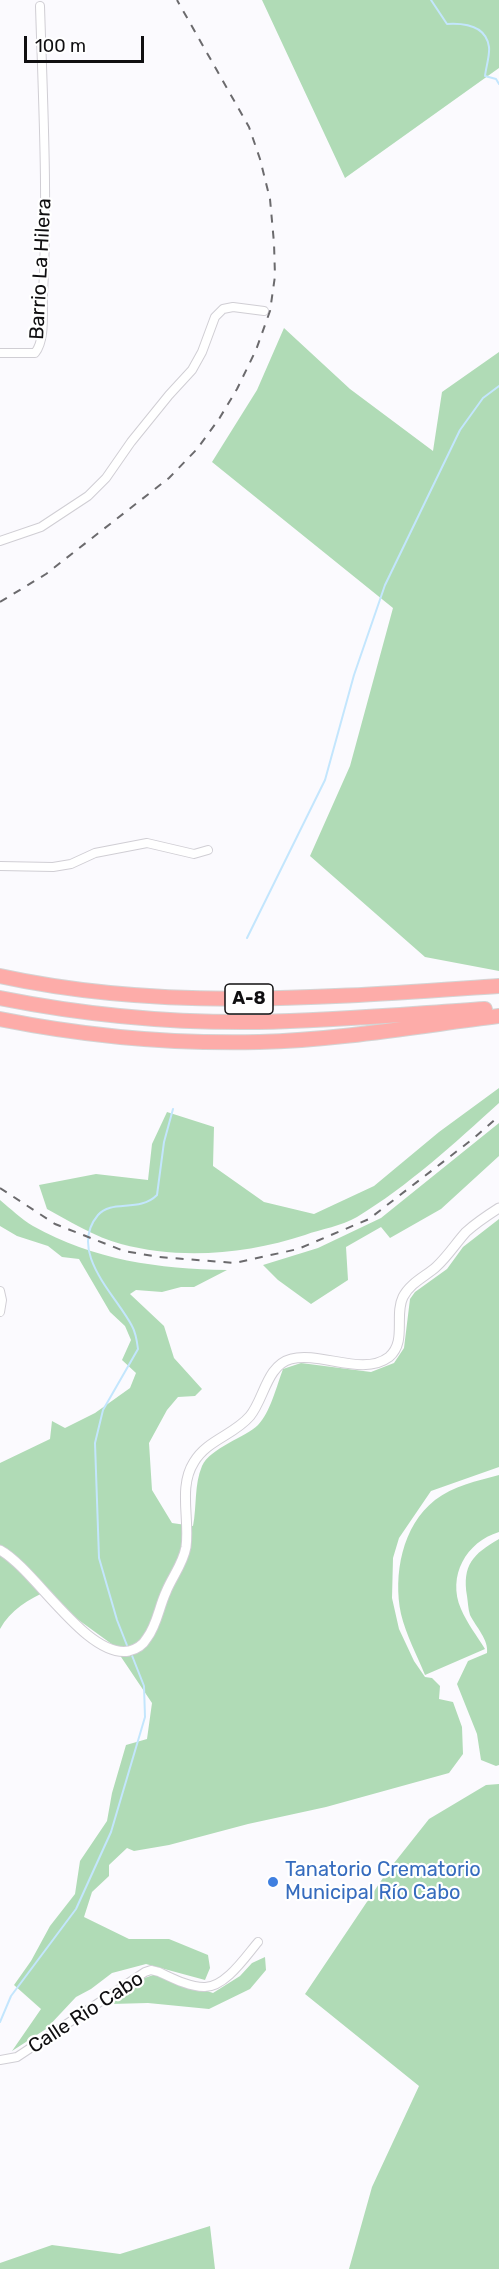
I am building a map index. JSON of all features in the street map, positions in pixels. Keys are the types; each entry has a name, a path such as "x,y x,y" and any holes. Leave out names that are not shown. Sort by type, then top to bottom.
{"highway":[{"path":"0,969 88,986 177,998"},
{"name":"A-8","path":"0,976 93,991 177,998 301,998 499,986"},
{"name":"A-8","path":"0,998 109,1015 219,1022 310,1020 499,1008"},
{"path":"0,1026 81,1037 142,1041 260,1042 361,1035 499,1016"},
{"path":"0,1019 81,1032 209,1042"}],"street":[{"name":"Barrio La Hilera","path":"0,353 35,353 41,338 46,143 40,6"},
{"path":"0,541 41,527 88,496 106,478 169,394 192,370 216,317 223,309 233,307 264,310"},
{"path":"0,866 54,867 71,864 95,853 147,843 194,854 208,850"},
{"path":"0,1550 16,1561 61,1610 86,1633 106,1647 121,1652 139,1647 151,1632 183,1556 186,1539 187,1485 192,1466 198,1457 208,1446 249,1416 274,1372 283,1362 300,1358 364,1364 381,1361 390,1356 398,1344 400,1305 406,1293 439,1264 472,1227 499,1208"},
{"path":"0,1291 2,1300 0,1312"},
{"name":"Calle Rio Cabo","path":"0,2060 17,2057 145,1972 151,1970 159,1972 202,1988 216,1985 232,1973 258,1942"}],"green space":[{"path":"262,0 499,0 499,68 345,178"},
{"path":"284,328 350,389 433,451 442,392 499,352 499,971 425,957 310,856 350,766 393,608 212,462 257,390"},
{"path":"499,1088 499,1103 431,1163 376,1205 345,1223 260,1247 214,1253 190,1253 144,1249 121,1244 92,1233 47,1209 39,1185 96,1174 148,1180 152,1144 167,1112 214,1127 213,1166 264,1202 314,1214 374,1186 439,1132"},
{"path":"499,1123 499,1156 441,1209 390,1238 381,1227 346,1247 348,1280 311,1304 278,1280 263,1265 318,1248 381,1218"},
{"path":"0,1200 33,1226 56,1238 103,1255 152,1265 227,1270 194,1287 181,1287 162,1292 136,1290 130,1294 164,1326 174,1358 202,1389 195,1396 178,1397 167,1410 149,1443 152,1490 172,1523 193,1526 202,1466 220,1448 258,1425 270,1406 283,1369 301,1363 371,1372 394,1363 404,1348 410,1299 415,1292 447,1269 463,1247 499,1219 499,1467 431,1491 399,1538 393,1558 392,1598 399,1629 414,1661 425,1677 432,1678 440,1686 439,1699 453,1702 462,1727 463,1754 449,1773 326,1807 248,1824 169,1845 134,1851 127,1848 109,1865 109,1876 92,1892 84,1917 129,1939 169,1939 208,1955 210,1968 205,1980 146,1964 112,1973 76,1997 46,2029 12,2051 41,2009 14,1985 31,1961 50,1926 75,1894 80,1861 107,1821 112,1793 126,1745 147,1739 152,1703 113,1645 69,1613 49,1590 21,1606 9,1616 0,1629 0,1463 50,1439 52,1421 65,1428 95,1413 130,1388 136,1373 122,1360 131,1340 125,1326 110,1312 79,1259 62,1257 48,1246 17,1236 0,1226"},
{"path":"499,1475 499,1532 487,1537 469,1552 462,1562 456,1584 461,1609 485,1649 425,1675 406,1630 399,1599 400,1568 408,1537 424,1511 442,1495 466,1484"},
{"path":"499,1539 499,1765 496,1766 481,1760 477,1734 457,1684 468,1661 487,1653 484,1638 469,1613 466,1585 468,1568 476,1555"},
{"path":"499,1784 499,2269 349,2269 372,2187 419,2086 305,1994 387,1872 429,1819 486,1785"},
{"path":"265,1957 266,1970 250,1989 209,2009 148,2003 111,2004 136,1981 156,1974 213,1993 240,1976 252,1963"},
{"path":"210,2226 215,2269 0,2269 0,2263 52,2245 120,2254"}],"waterway":[{"path":"431,0 447,24 467,25 484,34 489,47 485,76 496,79 499,84"},
{"path":"247,938 325,780 354,675 385,585 460,430 483,398 499,386"},
{"path":"128,1648 117,1620 99,1558 95,1443 103,1410 138,1349 136,1337 125,1314 97,1273 88,1244 90,1229 98,1215 104,1210 142,1203 157,1195 164,1142 173,1109"},
{"path":"0,2022 11,1996 76,1909 111,1832 145,1717 144,1686 131,1653"}],"railway":[{"path":"0,602 46,574 169,478 197,449 237,389 256,350 270,311 275,276 274,243 270,199 260,159 249,127 177,0"},
{"path":"0,1188 55,1224 124,1251 159,1257 235,1263 298,1249 369,1219 499,1116"}],"place":[{"name":"Tanatorio Crematorio Municipal Río Cabo","path":"273,1882"}]}
